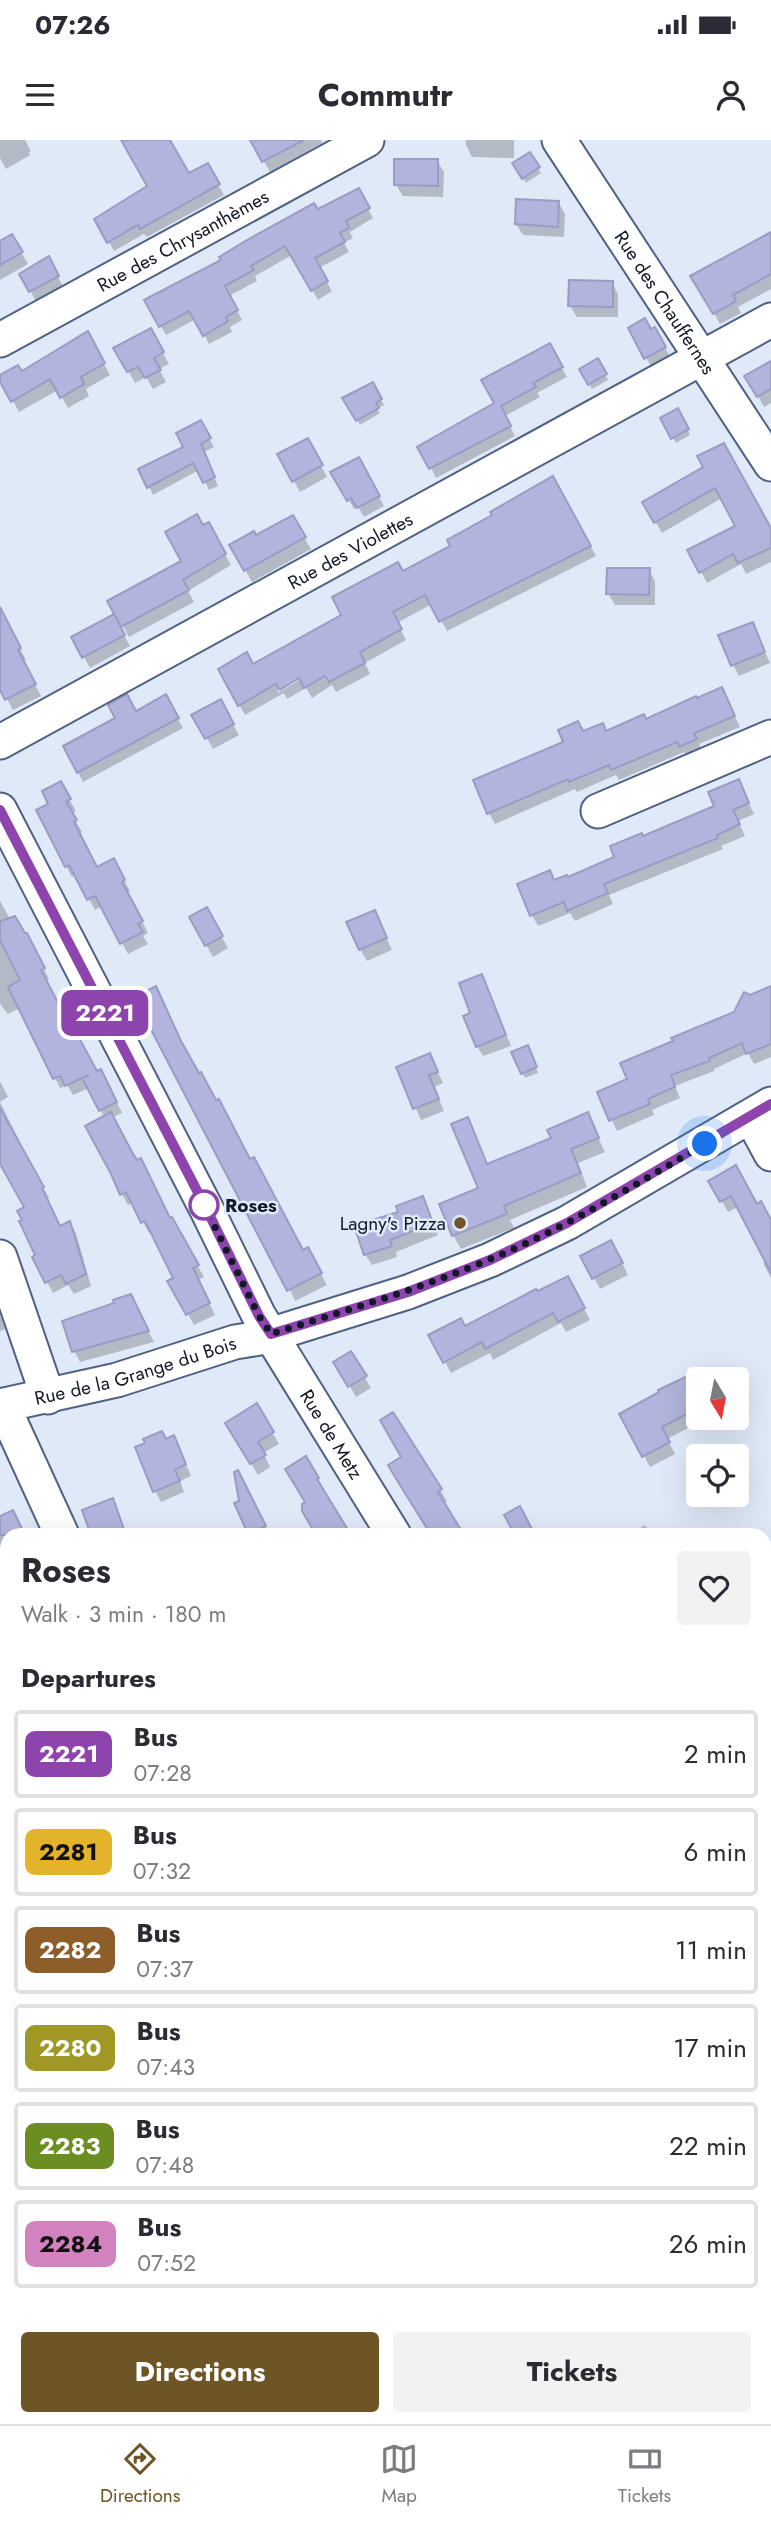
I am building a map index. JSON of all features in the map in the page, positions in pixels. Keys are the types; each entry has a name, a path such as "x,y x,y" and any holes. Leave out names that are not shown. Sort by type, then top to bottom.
{"street":[{"name":"Rue des Chrysanthèmes","path":"0,340 367,140"},
{"name":"Rue des Chauffernes","path":"559,140 771,464"},
{"name":"Rue des Violettes","path":"0,742 771,320"},
{"path":"598,811 771,737"},
{"name":"Rue de Metz","path":"0,810 259,1316 390,1528"},
{"path":"761,1111 771,1154"},
{"name":"Rue de la Grange du Bois","path":"2,1406 117,1380 234,1342 271,1334 408,1292 490,1260 567,1223 761,1111"},
{"path":"0,1257 48,1397"},
{"path":"2,1406 59,1528"}],"building":[{"path":"121,140 170,140 189,173 208,163 220,184 140,229 138,225 107,243 94,219 147,186"},
{"path":"250,140 304,140 262,162"},
{"path":"530,152 540,167 522,179 512,163"},
{"path":"394,159 438,159 438,186 394,185"},
{"path":"359,188 370,208 346,221 349,228 340,233 345,242 315,258 328,281 311,291 285,246 251,266 254,270 225,286 238,310 226,317 228,321 203,336 189,311 159,327 144,300 221,260 219,257 314,203 318,209"},
{"path":"516,199 559,201 558,227 515,224"},
{"path":"771,232 771,274 733,295 736,301 713,314 690,276"},
{"path":"12,234 23,252 0,265 0,241"},
{"path":"49,256 59,276 29,292 19,274"},
{"path":"569,280 613,281 613,307 568,306"},
{"path":"645,318 651,329 655,327 666,347 644,359 628,328"},
{"path":"151,328 164,352 154,358 161,370 145,378 138,367 127,372 113,348"},
{"path":"88,331 105,363 81,377 84,384 60,398 50,379 11,402 0,382 0,375 18,365 22,371"},
{"path":"550,343 563,367 533,383 536,387 501,406 511,426 429,469 417,447 494,403 481,380"},
{"path":"598,358 607,374 588,385 579,369"},
{"path":"771,361 771,389 757,397 744,376"},
{"path":"373,382 382,399 376,403 379,408 356,421 342,398"},
{"path":"678,408 689,429 671,439 660,418"},
{"path":"201,420 211,438 201,444 215,477 203,483 193,463 147,488 138,469 183,447 176,433"},
{"path":"308,438 323,465 292,482 277,454"},
{"path":"724,443 771,528 771,548 738,563 733,554 699,573 687,550 735,526 715,488 654,523 642,502 703,467 697,456"},
{"path":"359,457 380,496 357,508 351,498 347,501 330,472"},
{"path":"553,476 591,546 439,622 425,595 393,612 402,629 360,652 365,663 329,682 325,676 304,688 299,678 280,690 276,684 238,706 218,669 247,652 253,664 341,615 332,597 398,562 403,571 450,546 447,540"},
{"path":"197,514 203,525 209,522 226,554 183,580 189,590 121,627 107,601 181,561 165,532"},
{"path":"293,515 306,537 244,571 229,545 254,531 256,535"},
{"path":"607,568 650,568 649,595 606,594"},
{"path":"0,607 36,684 5,700 0,690"},
{"path":"114,614 125,635 82,658 71,637"},
{"path":"753,622 765,652 731,666 718,635"},
{"path":"722,687 735,716 694,733 697,739 679,747 677,742 611,770 609,765 569,782 568,779 487,814 473,780 563,742 558,730 578,721 583,731 603,723 606,731 644,714 646,719"},
{"path":"127,694 136,711 166,694 179,718 77,773 63,746 115,718 108,705"},
{"path":"221,699 234,724 205,739 191,715"},
{"path":"739,779 749,803 733,810 740,824 717,835 718,838 604,884 608,893 567,911 564,902 530,916 517,884 550,870 554,880 567,875 568,877 614,857 610,846 642,833 643,836 714,806 708,792"},
{"path":"61,781 71,799 66,801 77,820 74,822 97,867 114,858 125,880 122,882 143,921 138,924 143,932 120,944 95,896 87,900 69,865 65,867 36,810 48,804 42,791"},
{"path":"207,907 223,936 205,946 189,917"},
{"path":"375,910 387,938 359,950 346,922"},
{"path":"15,916 45,968 41,970 76,1037 78,1036 97,1071 101,1069 117,1102 99,1111 82,1078 65,1086 60,1076 53,1079 8,987 20,980 0,940 0,921"},
{"path":"482,974 506,1035 476,1047 463,1016 470,1013 459,983"},
{"path":"156,986 199,1073 201,1072 216,1100 219,1099 250,1159 254,1157 303,1250 308,1247 322,1273 287,1291 134,997"},
{"path":"771,986 771,1044 746,1054 742,1043 709,1058 710,1061 671,1075 675,1087 648,1099 650,1104 609,1121 597,1092 627,1079 620,1063 734,1012 744,992 750,995"},
{"path":"528,1045 537,1067 521,1074 511,1052"},
{"path":"430,1053 438,1072 429,1075 439,1099 413,1109 396,1067"},
{"path":"0,1108 44,1187 42,1188 60,1226 70,1221 86,1274 66,1284 61,1275 45,1283 32,1257 35,1255 17,1211 24,1207 0,1164"},
{"path":"111,1112 137,1160 141,1158 170,1218 172,1217 199,1265 193,1268 210,1303 186,1315 167,1281 173,1278 145,1221 141,1223 126,1192 120,1195 85,1126"},
{"path":"588,1112 599,1138 571,1149 581,1173 504,1206 507,1214 452,1236 439,1204 478,1188 451,1124 468,1117 487,1164 551,1138 547,1130"},
{"path":"736,1165 757,1204 761,1201 771,1220 771,1273 731,1196 720,1202 708,1181"},
{"path":"423,1196 433,1223 390,1240 392,1246 364,1255 354,1226 398,1212 396,1206"},
{"path":"611,1240 623,1263 592,1279 580,1256"},
{"path":"568,1276 585,1308 558,1322 553,1313 485,1349 482,1342 443,1363 428,1335 461,1318 465,1326 536,1289 538,1291"},
{"path":"131,1294 149,1331 72,1352 62,1321 114,1303 113,1300"},
{"path":"351,1351 367,1376 348,1387 333,1362"},
{"path":"686,1377 686,1414 662,1427 670,1442 642,1457 619,1414 659,1392 658,1390"},
{"path":"257,1403 274,1432 258,1442 266,1455 250,1464 225,1423"},
{"path":"393,1412 442,1489 438,1492 460,1528 427,1528 388,1465 401,1457 380,1420"},
{"path":"162,1431 166,1439 174,1435 186,1464 175,1470 180,1481 153,1492 135,1447 145,1443 143,1439"},
{"path":"306,1456 347,1528 312,1528 302,1511 302,1504 305,1502 285,1469"},
{"path":"238,1470 266,1526 245,1528 234,1503 239,1501 234,1472"},
{"path":"113,1498 124,1528 88,1528 82,1510"},
{"path":"520,1506 531,1528 511,1528 504,1515"},
{"path":"13,1510 22,1528 0,1528 0,1516"}],"bus line":[{"name":"2221","path":"0,810 259,1316 271,1334 408,1292 490,1260 567,1223 771,1104"}],"place":[{"name":"Roses","path":"204,1205"},
{"name":"Lagny's Pizza","path":"460,1223"}],"route":[{"path":"204,1205 259,1316 271,1334 408,1292 490,1260 567,1223 705,1144"}]}
